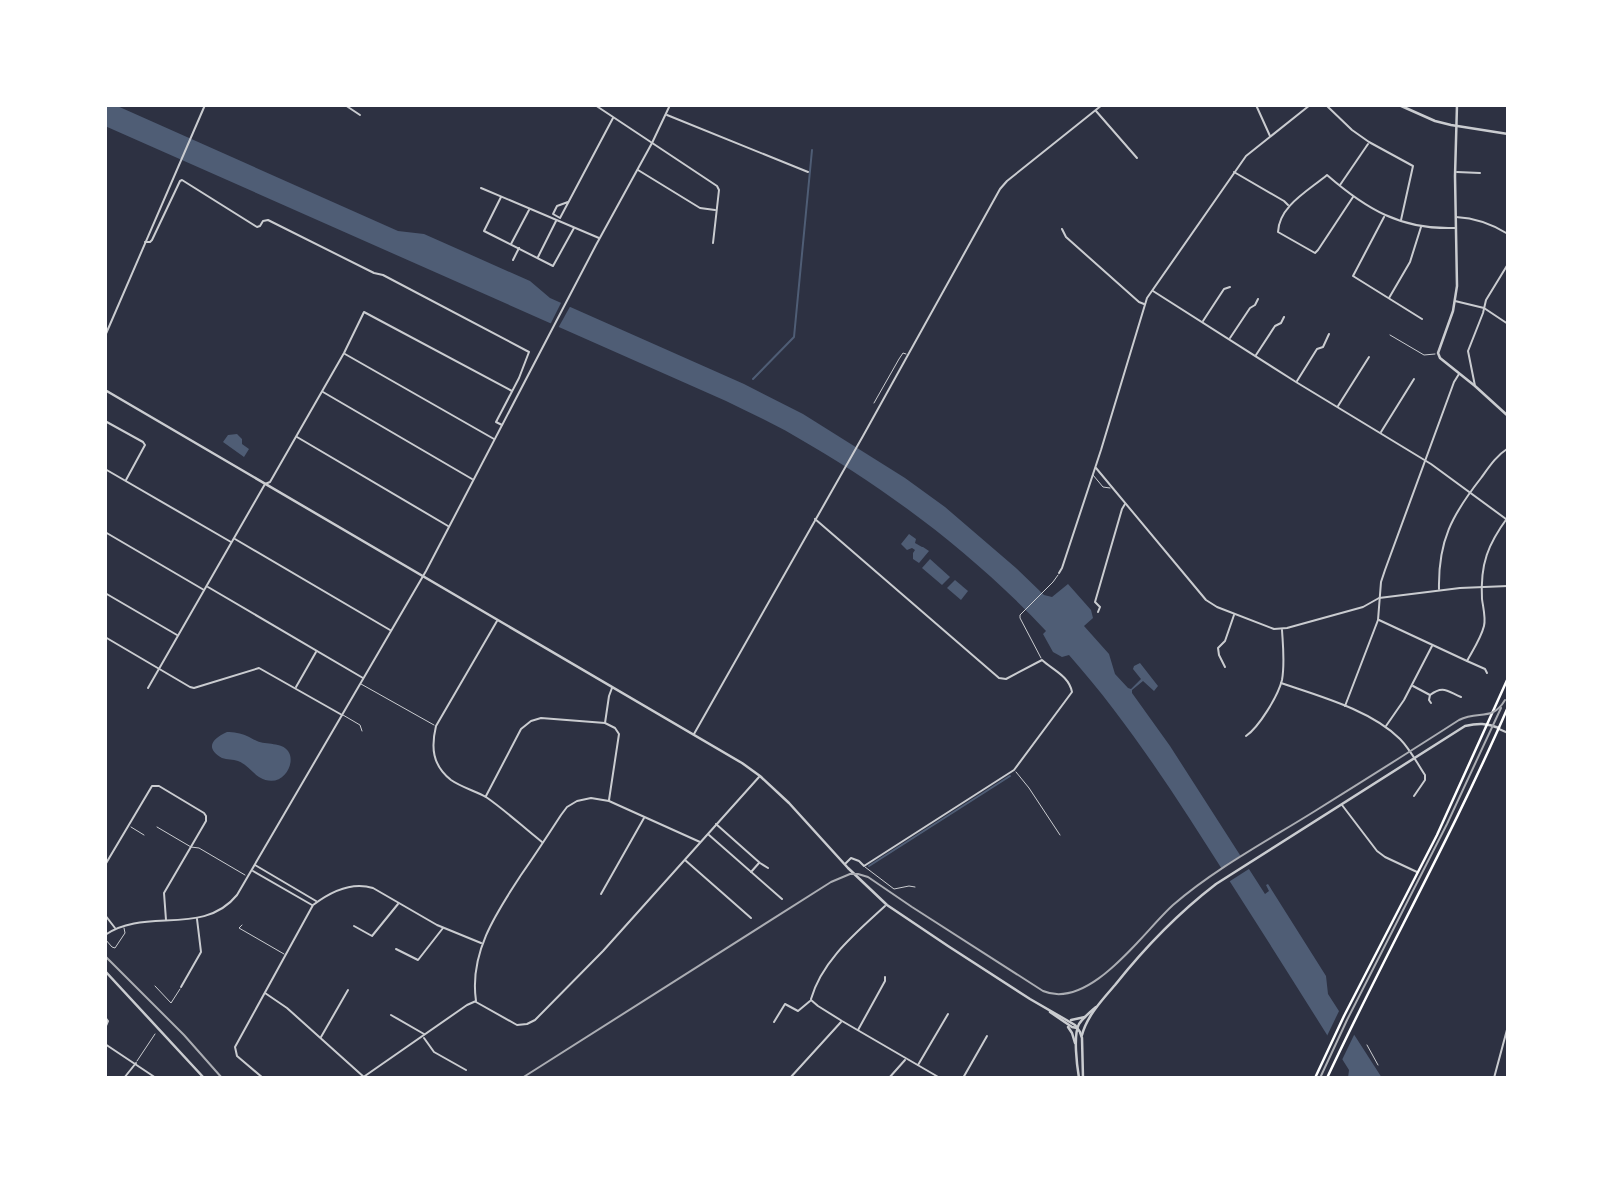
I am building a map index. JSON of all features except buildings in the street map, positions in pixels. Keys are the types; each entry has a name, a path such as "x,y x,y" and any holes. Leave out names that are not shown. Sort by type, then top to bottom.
{"main road":[{"path":"1315,1078 1418,873 1508,678"},
{"path":"1327,1078 1508,707"}],"street":[{"path":"105,336 205,105"},
{"path":"345,105 360,115"},
{"path":"595,105 717,186 719,190 713,243"},
{"path":"105,934 124,926 213,914 228,905 237,895 423,576 670,105"},
{"path":"694,734 1004,184 1102,105"},
{"path":"1255,105 1270,137"},
{"path":"1059,573 1095,468 1145,304 1152,290 1246,156 1310,105"},
{"path":"1326,105 1369,142 1413,166 1401,222"},
{"path":"1399,105 1434,121 1508,134"},
{"path":"1457,105 1455,172 1458,272 1455,301 1438,353 1440,358 1508,416"},
{"path":"1095,111 1137,158"},
{"path":"666,115 808,172"},
{"path":"569,202 557,206 553,214 560,218 569,202 614,117"},
{"path":"1339,186 1369,142"},
{"path":"637,170 700,208 716,210"},
{"path":"1234,172 1289,206"},
{"path":"1455,172 1480,173"},
{"path":"1353,197 1315,253 1278,232 1285,210 1327,175 1353,197 1385,216 1421,227 1456,228"},
{"path":"145,242 152,240 181,180 257,227 268,220 383,275 527,350 529,354 496,422 502,425"},
{"path":"481,188 600,239"},
{"path":"501,197 484,231 554,266 574,228"},
{"path":"511,244 530,209"},
{"path":"1385,216 1353,276 1423,319"},
{"path":"1456,217 1487,223 1508,234"},
{"path":"538,258 557,220"},
{"path":"1389,299 1410,262 1421,227"},
{"path":"1062,229 1066,237 1139,302 1145,304"},
{"path":"513,260 519,248"},
{"path":"1475,386 1468,351 1486,300 1508,264"},
{"path":"1203,322 1224,289 1230,287"},
{"path":"1152,290 1425,461 1507,518 1489,547 1484,562 1484,626 1467,661"},
{"path":"1229,339 1258,299"},
{"path":"1455,301 1484,308 1508,324"},
{"path":"148,688 265,484 270,482 322,392 365,312 512,391"},
{"path":"1256,356 1284,317"},
{"path":"1296,382 1329,334"},
{"path":"344,353 494,439"},
{"path":"1337,407 1369,357"},
{"path":"1345,706 1378,620 1381,582 1385,570 1454,382 1460,373"},
{"path":"1380,433 1414,379"},
{"path":"105,390 731,756 760,776 807,821 862,883 887,905 1072,1027 1085,1024"},
{"path":"322,392 473,480"},
{"path":"105,421 144,442 145,445 126,481"},
{"path":"296,436 448,526"},
{"path":"1439,590 1439,565 1445,536 1455,515 1469,492 1500,453 1507,449"},
{"path":"1095,468 1206,600 1217,607 1274,629 1363,607 1379,598 1439,590 1508,586"},
{"path":"105,469 232,543"},
{"path":"1098,612 1100,607 1095,602 1126,503"},
{"path":"815,519 999,678 1006,679 1042,660 1070,683 1072,692 1014,770 864,866 851,858 844,864"},
{"path":"105,532 204,590"},
{"path":"234,539 391,631"},
{"path":"207,586 364,678"},
{"path":"105,593 178,636"},
{"path":"1225,667 1218,648 1225,641 1235,614"},
{"path":"498,619 436,726 433,753 441,770 452,780 486,797 542,843"},
{"path":"1378,620 1487,673"},
{"path":"1246,736 1264,716 1281,683 1284,652 1282,629"},
{"path":"105,637 194,688 259,668 342,715"},
{"path":"1385,727 1412,685 1432,644"},
{"path":"296,688 317,651"},
{"path":"1281,683 1345,706 1385,727 1401,740 1426,778 1414,796"},
{"path":"1412,685 1430,695"},
{"path":"605,723 613,687"},
{"path":"1431,704 1430,695 1436,690 1442,689 1461,697"},
{"path":"486,797 517,734 526,724 541,718 605,723 615,728 619,734 609,801"},
{"path":"1081,1078 1085,1024 1154,939 1188,906 1223,879 1465,726 1488,724 1508,733"},
{"path":"476,1001 517,1025 535,1020 596,958 760,776"},
{"path":"105,865 152,786 159,786 205,814 206,821 164,893 166,921"},
{"path":"476,1001 474,989 477,966 482,944 495,915 571,804 588,799 609,801 700,842"},
{"path":"1342,805 1377,851 1418,873"},
{"path":"601,894 645,817"},
{"path":"716,824 768,868"},
{"path":"708,833 782,899"},
{"path":"685,859 751,918"},
{"path":"751,872 760,863"},
{"path":"255,865 317,902"},
{"path":"252,870 313,905"},
{"path":"262,1078 237,1056 235,1047 317,902 342,888 358,884 373,888 436,925 482,944"},
{"path":"354,926 372,936 399,903"},
{"path":"774,1022 785,1004 798,1012 811,1000 818,981 830,962 845,944 887,905"},
{"path":"105,915 116,929"},
{"path":"181,987 200,954 197,918"},
{"path":"396,949 418,960 443,927"},
{"path":"105,971 204,1078"},
{"path":"857,1030 885,977"},
{"path":"321,1038 348,990"},
{"path":"265,993 287,1008 364,1078 476,1001"},
{"path":"811,1000 940,1078"},
{"path":"1076,1047 1077,1028 1101,1002"},
{"path":"918,1066 948,1014"},
{"path":"391,1015 424,1035 434,1052 466,1070"},
{"path":"1065,1021 1088,1015"},
{"path":"105,1017 108,1021 105,1028"},
{"path":"790,1078 842,1021"},
{"path":"1065,1021 1073,1033 1081,1078"},
{"path":"1494,1078 1508,1026"},
{"path":"1077,1028 1082,1038"},
{"path":"963,1078 987,1036"},
{"path":"105,1044 156,1078"},
{"path":"889,1078 906,1059"},
{"path":"124,1078 135,1063"}],"lane":[{"path":"1390,335 1424,355 1438,353"},
{"path":"874,403 903,354 908,355"},
{"path":"1093,474 1105,489 1112,487"},
{"path":"1042,660 1020,618 1059,573"},
{"path":"361,683 436,726"},
{"path":"342,715 360,725 362,731"},
{"path":"1014,770 1060,835"},
{"path":"128,825 144,835"},
{"path":"157,827 245,875"},
{"path":"864,866 894,890 915,887"},
{"path":"242,925 239,928 286,955"},
{"path":"105,939 116,948 125,933 124,926"},
{"path":"155,986 171,1003 181,987"},
{"path":"135,1063 155,1034"},
{"path":"1367,1045 1378,1065"}],"water":[{"path":"105,105 115,105 398,231 424,234 530,281 550,298 744,384 803,414 905,478 945,507 1044,595 1052,597 1068,584 1091,610 1093,618 1084,626 1109,654 1115,674 1131,689 1141,679 1133,669 1140,663 1158,686 1154,691 1143,681 1132,693 1170,746 1265,894 1269,891 1266,885 1268,884 1326,976 1328,994 1382,1078 1348,1078 1349,1070 1190,820 1133,735 1091,681 1069,655 1062,657 1053,652 1043,634 1046,631 1018,602 927,524 862,477 768,421 105,126"},
{"path":"237,434 242,439 242,444 249,449 244,457 223,442 228,435"},
{"path":"909,534 916,539 915,543 929,551 919,563 913,559 915,550 907,550 901,544"},
{"path":"930,559 950,577 942,585 922,568"},
{"path":"955,580 968,591 961,600 947,588"},
{"path":"227,732 285,748 290,756 286,774 274,781 267,780 241,762 216,754 212,744"}],"pier":[{"path":"563,299 572,303 557,330 549,327"},
{"path":"1243,854 1252,867 1227,883 1219,870"},
{"path":"1340,1009 1355,1033 1341,1062 1326,1038"}],"waterway":[{"path":"753,379 794,337 812,150"},
{"path":"869,866 1010,776"}],"tram line":[{"path":"522,1078 831,882 850,874 868,877 1043,991 1061,994 1079,990 1114,966 1173,905 1224,867 1459,720 1495,711 1505,700"},
{"path":"1320,1078 1447,824 1501,708"},
{"path":"105,956 184,1035 222,1078"}]}
